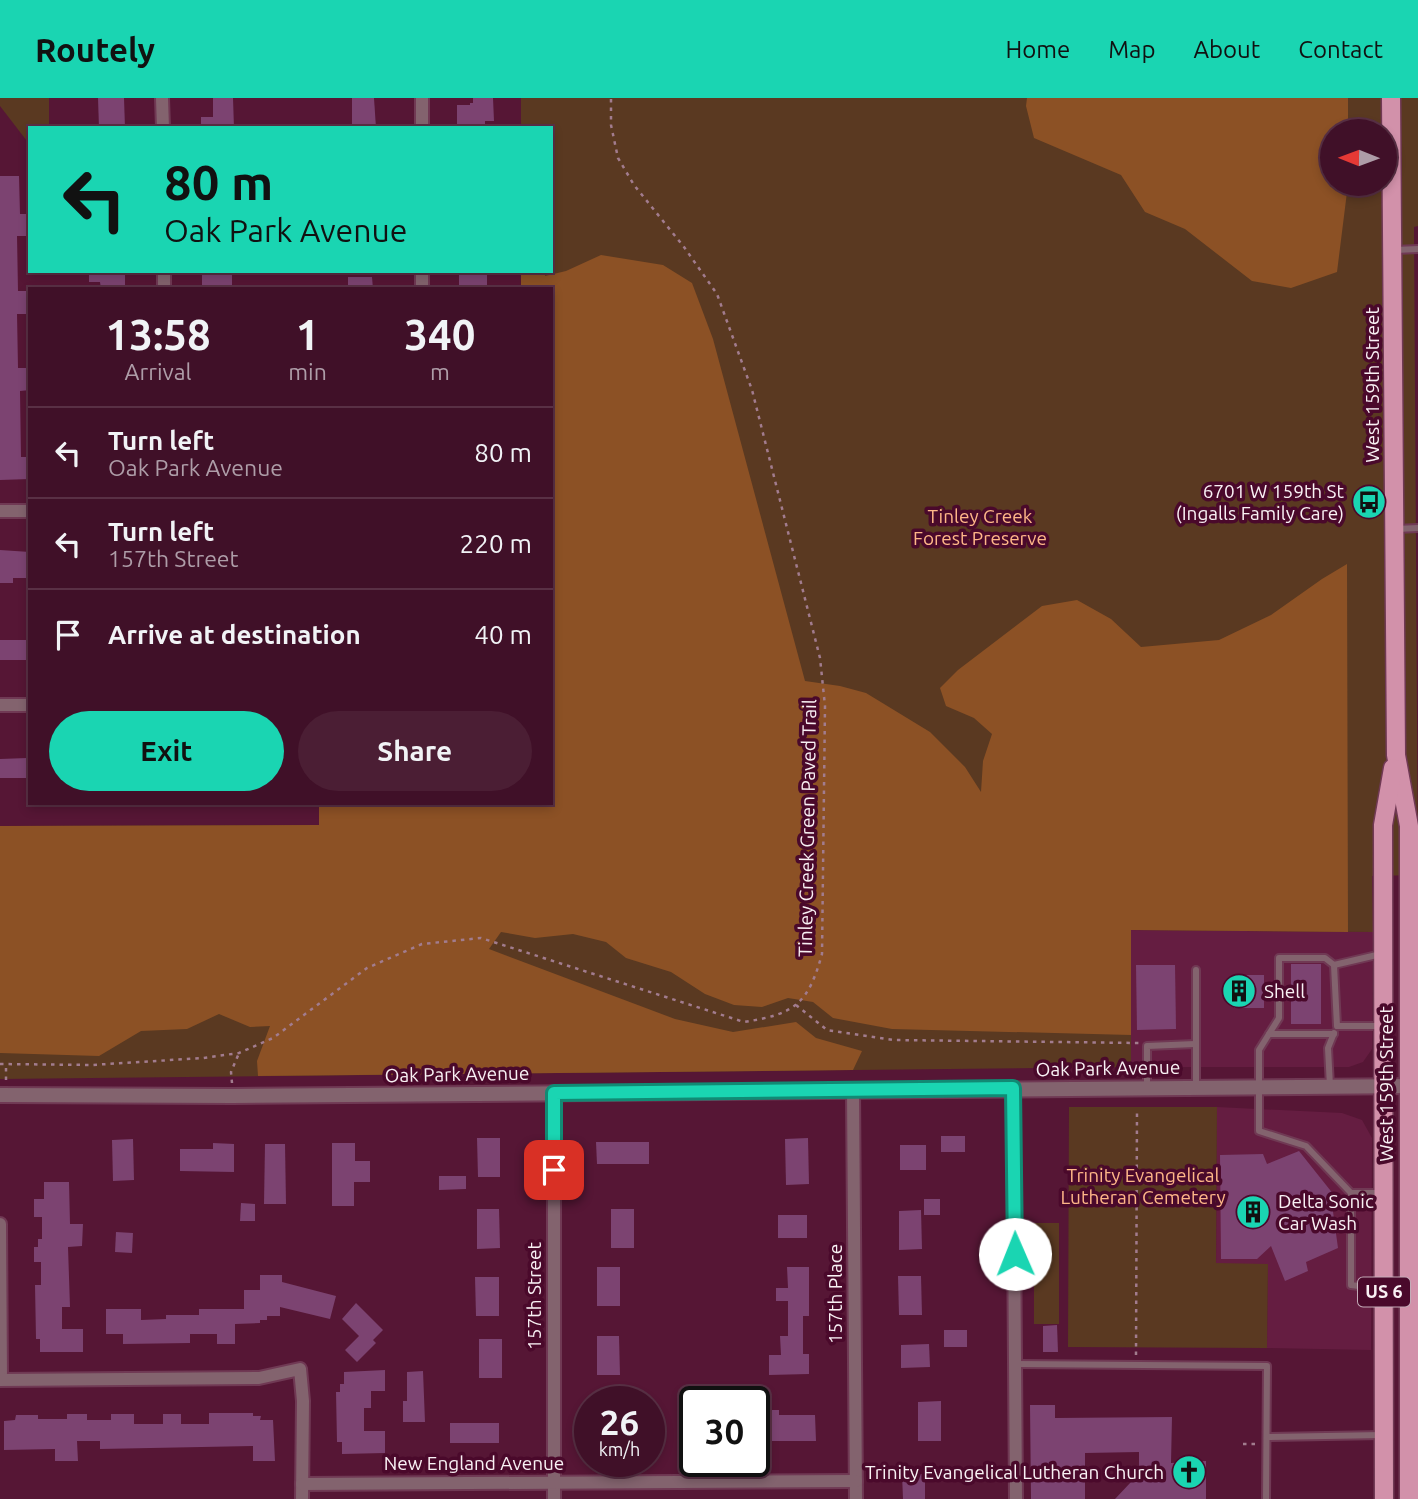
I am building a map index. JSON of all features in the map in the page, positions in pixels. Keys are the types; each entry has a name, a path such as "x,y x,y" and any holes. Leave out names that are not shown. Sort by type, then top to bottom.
{"main road":[{"name":"West 159th Street","path":"1391,98 1396,755 1409,826 1413,983 1413,1348 1409,1499"},
{"name":"West 159th Street","path":"1384,1499 1383,825 1396,755"}],"street":[{"path":"162,98 163,126"},
{"path":"422,98 422,126"},
{"path":"0,511 28,511"},
{"path":"0,705 28,705"},
{"name":"Oak Park Avenue","path":"0,1095 233,1096 1413,1086"},
{"path":"1013,1088 1016,1499"},
{"name":"157th Place","path":"853,1089 856,1499"},
{"name":"157th Street","path":"554,1093 554,1499"},
{"path":"0,1224 1,1380 259,1378 300,1369 303,1401 302,1499"},
{"name":"New England Avenue","path":"302,1484 856,1481"}],"lane":[{"path":"1392,250 1418,249"},
{"path":"1394,529 1418,528"},
{"path":"1334,965 1383,954"},
{"path":"1330,1086 1328,1048 1337,1026 1334,965 1325,958 1279,958 1279,1018 1259,1050 1259,1131 1306,1146 1351,1193 1351,1285 1384,1289"},
{"path":"1196,970 1196,1087"},
{"path":"1337,1026 1383,1026"},
{"path":"1269,1034 1334,1034"},
{"path":"1147,1087 1147,1046 1195,1044"},
{"path":"1351,1193 1384,1192"},
{"path":"1016,1364 1267,1366 1266,1499"},
{"path":"1266,1440 1384,1435"}],"path":[{"name":"Tinley Creek Green Paved Trail","path":"611,98 611,125 618,158 634,185 717,293 752,390 820,658 825,706 822,954 813,985 796,1005"},
{"path":"0,1064 92,1065 204,1058 239,1053 274,1038 367,968 422,944 481,938 744,1022 775,1017 796,1005 827,1030 893,1040 1136,1041 1147,1046"},
{"path":"233,1096 231,1072 239,1053"},
{"path":"6,1064 6,1080"},
{"path":"1136,1365 1137,1110"},
{"path":"1243,1444 1266,1440"}],"shaded area":[{"path":"1027,98 1348,98 1348,119 1320,119 1320,196 1346,196 1337,272 1291,288 1252,281 1185,229 1145,212 1121,175 1034,138 1026,106"},
{"path":"601,255 663,265 692,283 713,339 805,681 866,693 930,732 965,767 981,792 983,761 992,734 974,718 946,706 940,688 958,670 1042,606 1077,600 1111,619 1141,647 1219,640 1271,615 1347,564 1348,932 1131,930 1131,1035 892,1029 833,1018 813,1002 788,998 762,1007 734,1005 705,994 671,972 626,958 606,942 573,934 535,938 501,932 489,949 675,1019 733,1032 796,1022 816,1038 862,1051 853,1070 258,1076 257,1061 270,1026 250,1027 219,1014 187,1029 141,1031 99,1056 0,1053 0,826 319,825 319,805 553,805 553,287 521,287 521,273 545,273 545,276 566,271"},
{"path":"1130,930 1373,932 1372,1049 1363,1062 1349,1067 1131,1067"},
{"path":"1217,1107 1342,1113 1362,1120 1372,1138 1371,1350 1267,1348 1268,1264 1216,1264"}],"green space":[{"path":"0,98 49,98 49,126 28,126 28,142 0,106"},
{"name":"Tinley Creek Forest Preserve","path":"521,98 1418,98 1418,226 1414,227 1418,875 1372,876 1373,932 1131,930 1131,1067 0,1079 0,826 319,825 319,805 553,805 553,287 521,287 521,273 553,273 553,126 521,126"},
{"name":"Trinity Evangelical Lutheran Cemetery","path":"1069,1107 1217,1107 1216,1263 1268,1264 1267,1348 1068,1347"},
{"path":"1034,1223 1059,1223 1059,1324 1034,1324"}],"building":[{"path":"98,98 124,98 125,126 99,126"},
{"path":"213,98 233,98 234,126 201,126 201,117 213,117"},
{"path":"352,98 374,98 376,126 352,126"},
{"path":"473,98 493,98 494,121 485,121 485,124 457,124 457,105 470,105"},
{"path":"0,176 19,176 20,214 28,214 28,236 17,236 18,291 28,291 28,314 17,314 18,368 28,368 28,390 20,391 21,457 28,457 28,479 0,480"},
{"path":"89,273 125,273 125,287 101,287 100,282 89,282"},
{"path":"202,273 232,273 232,287 202,287"},
{"path":"459,273 487,273 487,287 459,287"},
{"path":"348,277 372,277 373,287 348,287"},
{"path":"0,550 28,552 28,578 13,578 13,583 0,583"},
{"path":"0,640 28,640 28,660 0,660"},
{"path":"27,758 27,778 0,778 0,759"},
{"name":"Shell","path":"1291,964 1321,964 1321,1024 1291,1024"},
{"path":"1136,965 1175,965 1176,1029 1137,1030"},
{"name":"Shell","path":"1234,975 1264,975 1264,1008 1234,1008"},
{"path":"941,1136 965,1136 965,1152 941,1152"},
{"path":"477,1138 500,1138 500,1177 478,1177"},
{"path":"808,1138 809,1184 786,1185 785,1139"},
{"path":"133,1139 134,1180 113,1181 112,1140"},
{"path":"596,1142 649,1142 649,1164 597,1164"},
{"path":"213,1143 234,1144 234,1172 180,1171 180,1149 213,1149"},
{"path":"332,1143 355,1143 355,1161 370,1161 370,1182 354,1182 354,1206 332,1206"},
{"path":"265,1144 285,1144 286,1204 264,1204"},
{"path":"900,1145 926,1145 926,1170 900,1170"},
{"name":"Delta Sonic Car Wash","path":"1299,1151 1334,1195 1331,1197 1338,1248 1306,1262 1308,1271 1285,1281 1271,1246 1257,1259 1221,1259 1220,1155 1263,1154 1267,1164"},
{"path":"439,1176 466,1176 466,1189 439,1190"},
{"path":"44,1182 69,1182 70,1224 83,1224 82,1246 68,1247 70,1307 62,1307 62,1329 83,1329 83,1352 40,1352 40,1339 36,1339 35,1285 41,1285 41,1262 34,1262 34,1247 38,1247 38,1239 42,1239 42,1217 34,1217 34,1199 44,1199"},
{"path":"924,1199 940,1199 940,1215 924,1215"},
{"path":"241,1203 255,1204 255,1221 240,1221"},
{"path":"477,1209 499,1209 500,1248 477,1249"},
{"path":"611,1209 634,1209 634,1248 611,1248"},
{"path":"921,1210 922,1249 899,1250 899,1211"},
{"path":"778,1215 807,1215 807,1238 778,1238"},
{"path":"116,1232 133,1233 132,1253 115,1252"},
{"path":"597,1267 620,1267 620,1306 597,1306"},
{"path":"787,1267 809,1267 809,1316 803,1316 803,1354 809,1354 809,1374 769,1375 769,1355 781,1355 780,1336 788,1336 788,1301 776,1301 776,1288 788,1288"},
{"path":"260,1275 282,1275 282,1282 336,1296 330,1319 280,1307 280,1316 267,1316 267,1320 260,1320 260,1323 235,1324 235,1344 217,1344 217,1334 190,1334 190,1343 123,1344 123,1334 106,1334 106,1309 141,1309 141,1320 166,1319 166,1315 199,1315 199,1309 244,1309 244,1290 260,1290"},
{"path":"898,1276 921,1276 922,1315 899,1315"},
{"path":"475,1277 499,1277 499,1316 476,1316"},
{"path":"356,1303 383,1330 373,1340 376,1343 357,1362 345,1350 359,1336 342,1319"},
{"path":"1057,1325 1058,1352 1043,1352 1043,1326"},
{"path":"944,1330 967,1330 967,1347 944,1347"},
{"path":"597,1336 619,1336 620,1375 597,1375"},
{"path":"479,1339 502,1339 502,1378 479,1378"},
{"path":"929,1344 930,1367 901,1368 901,1345"},
{"path":"385,1370 385,1391 371,1391 371,1408 364,1408 364,1431 385,1431 385,1453 342,1454 342,1442 337,1442 336,1392 340,1392 340,1384 344,1384 344,1372"},
{"path":"423,1371 425,1422 403,1422 403,1401 407,1401 407,1372"},
{"path":"941,1401 941,1441 918,1441 918,1402"},
{"path":"1030,1405 1055,1405 1055,1418 1172,1417 1171,1463 1206,1461 1206,1499 1115,1499 1131,1482 1139,1482 1139,1452 1085,1453 1085,1499 1031,1499"},
{"path":"770,1410 779,1410 779,1415 815,1415 816,1441 770,1441"},
{"path":"209,1413 253,1413 253,1416 261,1416 260,1420 273,1420 275,1461 253,1461 253,1446 100,1449 100,1441 77,1441 78,1461 55,1461 55,1449 4,1450 4,1421 15,1420 16,1415 38,1415 38,1419 67,1419 67,1414 87,1414 87,1420 111,1420 111,1414 134,1414 134,1424 163,1424 163,1414 181,1414 181,1424 209,1424"},
{"path":"450,1423 499,1423 499,1443 450,1443"},
{"path":"902,1474 925,1474 925,1499 903,1499"}],"place":[{"name":"6701 W 159th St (Ingalls Family Care)","path":"1369,502"},
{"name":"Shell","path":"1239,991"},
{"name":"Delta Sonic Car Wash","path":"1253,1212"},
{"name":"Trinity Evangelical Lutheran Church","path":"1189,1472"}],"route":[{"path":"554,1170 554,1093 1013,1088 1015,1254"}]}
